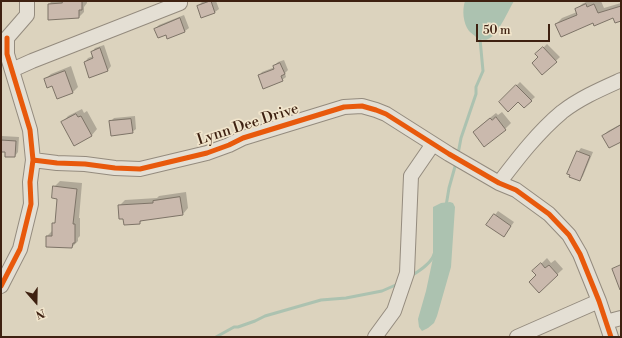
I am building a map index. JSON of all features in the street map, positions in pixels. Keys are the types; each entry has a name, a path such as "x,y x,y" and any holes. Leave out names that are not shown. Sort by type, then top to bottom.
{"street":[{"path":"1,286 20,249 31,204 30,182 32,160 30,130 7,54 4,39 27,15 27,1"},
{"path":"12,70 180,3"},
{"path":"498,182 542,132 563,112 592,92 621,80"},
{"name":"Lynn Dee Drive","path":"32,160 140,169 207,153 243,138 344,106 362,106 381,112 498,182 516,190 549,214 569,235 580,254 599,300 611,337"},
{"path":"375,337 394,311 407,273 411,176 433,144"},
{"path":"517,337 599,300"},
{"path":"606,322 621,318"}],"shaded area":[{"path":"465,1 514,1 495,33 485,40 476,37 467,28 464,16"},
{"path":"441,203 453,203 455,207 451,267 434,323 422,331 419,327 418,319 433,258 433,207"}],"building":[{"path":"62,1 82,1 82,10 79,10 79,18 48,20 48,4 62,3"},
{"path":"211,1 215,13 201,18 197,6"},
{"path":"586,4 587,7 594,4 598,13 621,6 621,21 615,23 613,18 594,26 593,23 561,37 555,24 577,15 575,9"},
{"path":"180,18 185,32 167,39 166,35 158,38 154,29"},
{"path":"543,47 557,62 542,75 532,63 538,57 535,54"},
{"path":"100,48 108,71 89,78 84,62 93,58 91,52"},
{"path":"280,63 285,74 281,76 283,81 263,89 258,75 274,69 273,66"},
{"path":"65,71 73,93 57,99 52,86 47,88 44,79"},
{"path":"516,85 532,101 524,108 518,102 508,112 499,102"},
{"path":"76,114 78,117 81,116 92,136 74,146 61,122"},
{"path":"496,117 506,130 484,147 473,132 490,118 492,120"},
{"path":"131,119 133,133 111,136 109,121"},
{"path":"621,125 621,142 609,148 602,136"},
{"path":"1,140 16,141 15,157 5,157 5,152 1,152"},
{"path":"577,151 590,156 580,181 569,177 570,175 567,174"},
{"path":"53,186 77,189 73,224 75,224 75,243 73,243 72,248 46,247 46,236 52,236 52,223 55,223 57,199 52,198"},
{"path":"180,197 183,215 140,221 140,224 124,225 123,219 119,219 118,205 153,203 153,201"},
{"path":"494,214 511,226 504,237 486,225"},
{"path":"541,263 545,268 549,265 558,275 539,293 529,282 536,275 532,271"},
{"path":"621,265 621,290 620,290 612,269"}],"waterway":[{"path":"458,154 461,138 476,94 476,87 483,71 481,36"},
{"path":"446,206 456,163"},
{"path":"411,276 428,264 434,254"},
{"path":"216,337 234,327 255,321 265,316 321,300 346,298 382,291 398,284"}],"cycle path":[{"path":"1,286 20,249 31,204 30,182 33,160 30,130 7,54 7,38"},
{"path":"33,160 140,169 207,153 243,138 344,107 362,106 376,110 386,114 449,154 499,183 516,190 549,214 569,235 580,254 599,301 611,337"}]}
